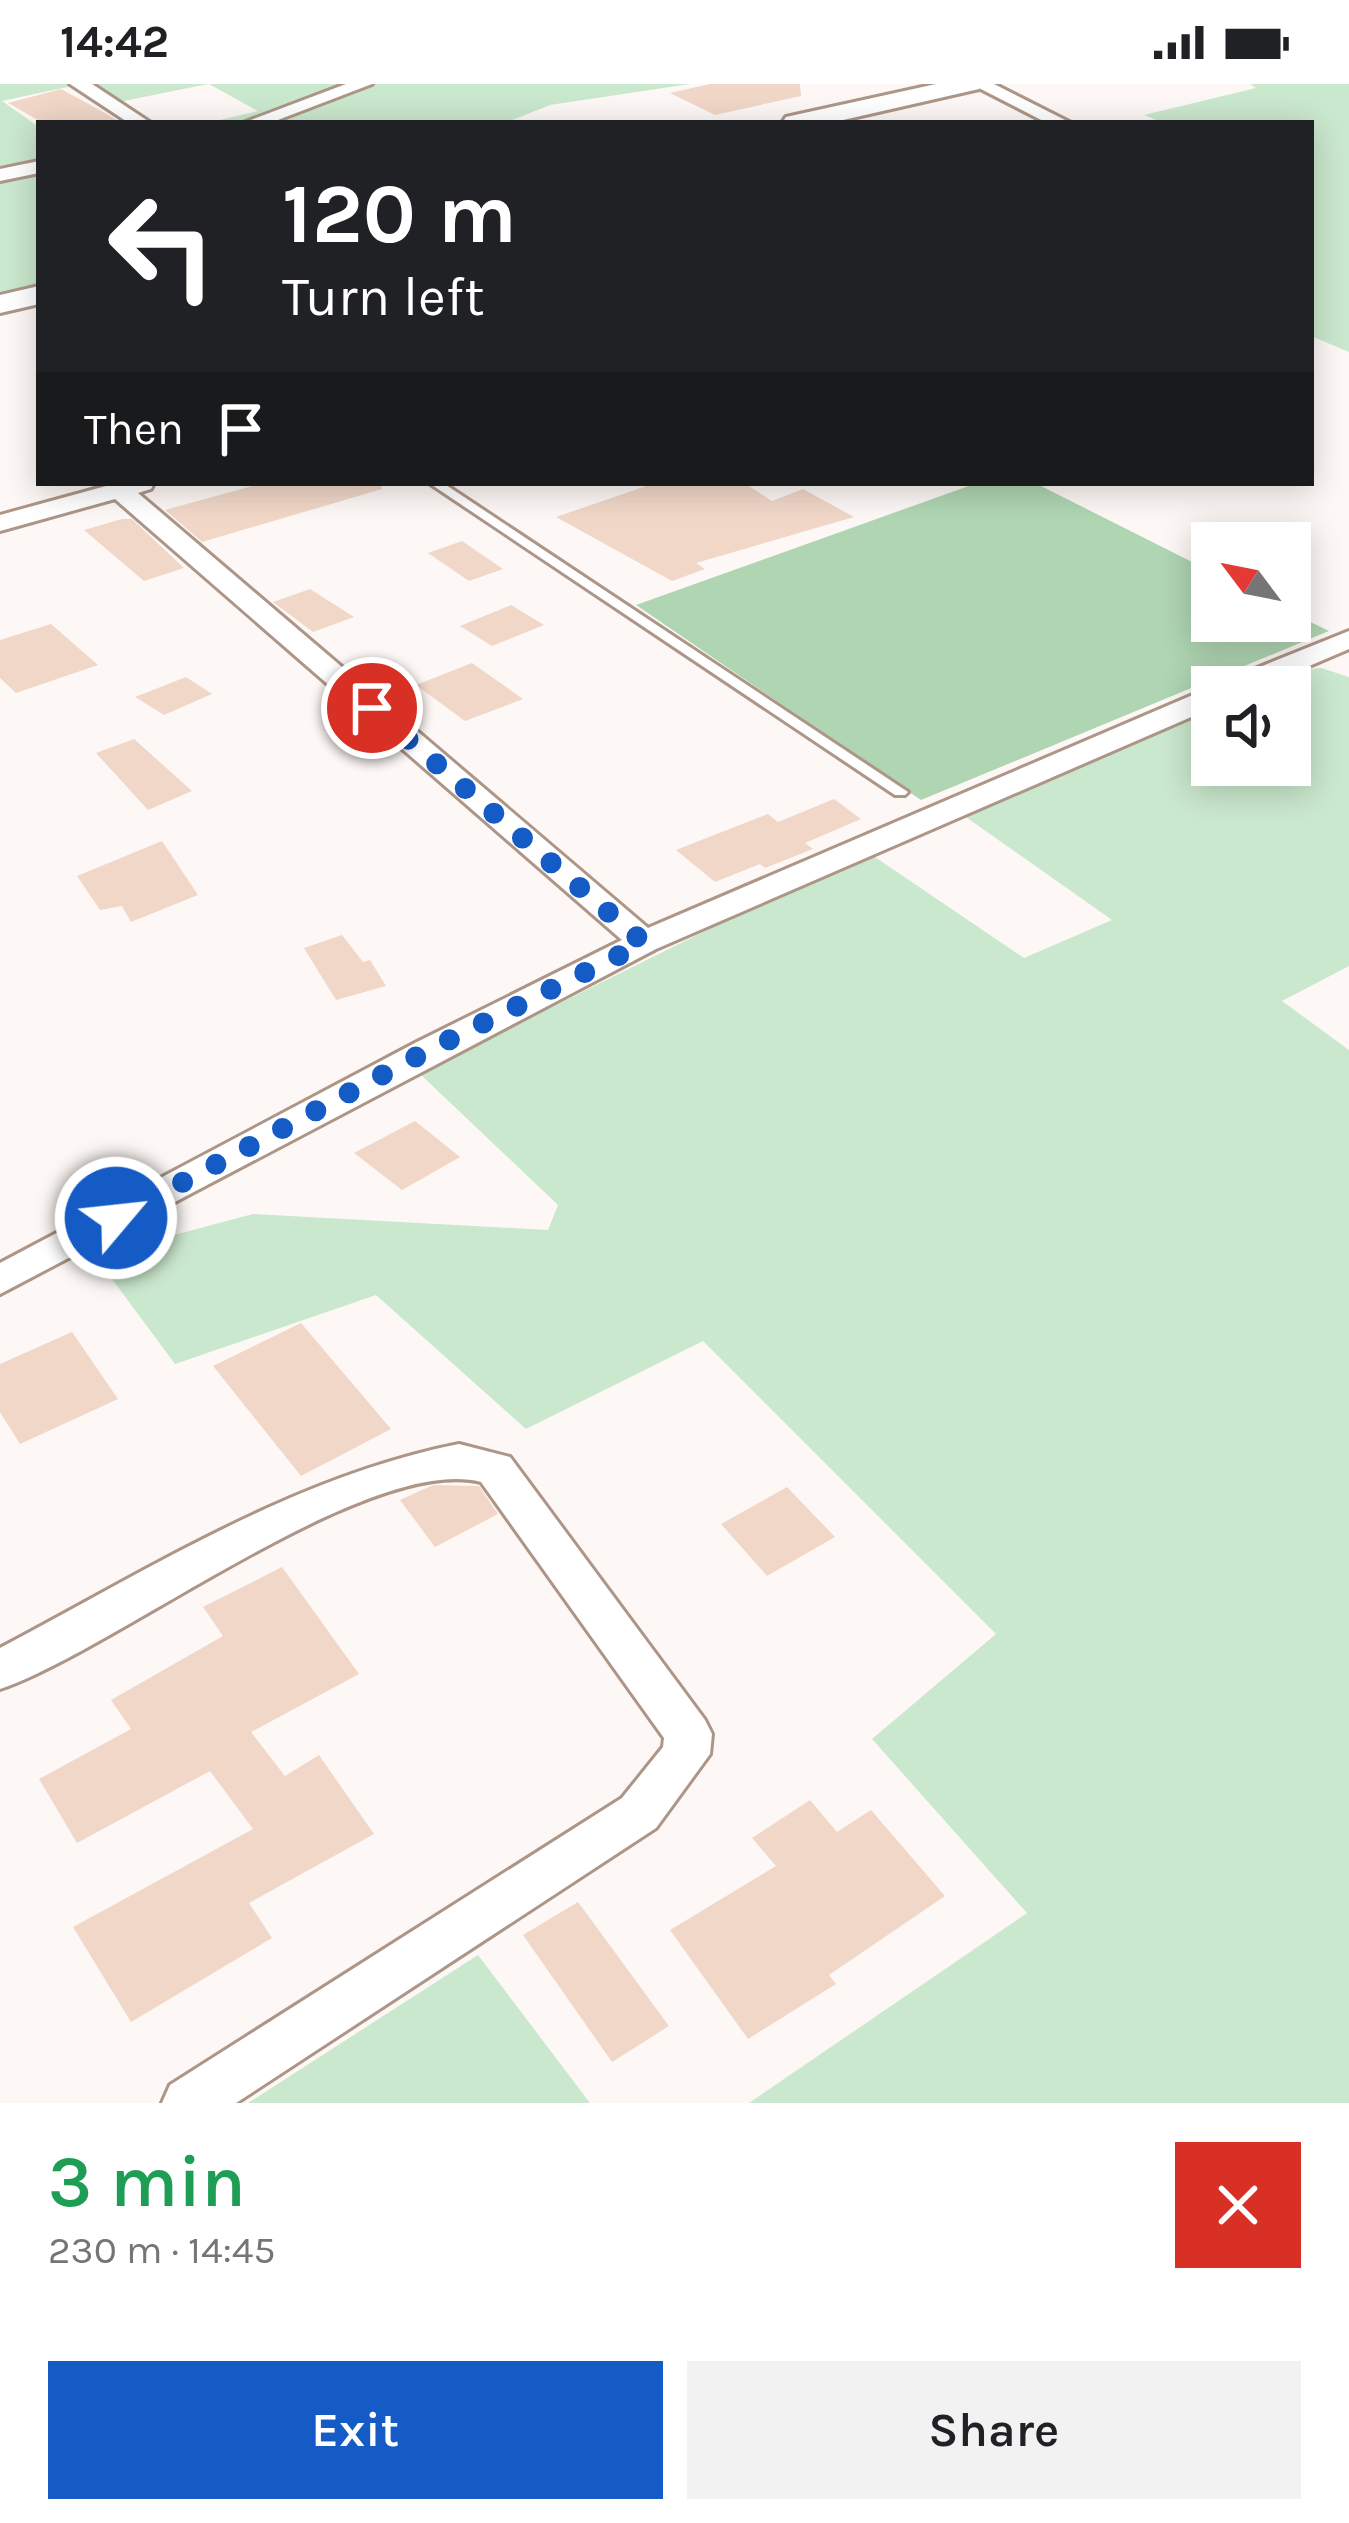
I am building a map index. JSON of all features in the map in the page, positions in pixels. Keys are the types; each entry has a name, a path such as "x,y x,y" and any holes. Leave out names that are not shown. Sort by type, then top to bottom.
{"main road":[{"path":"808,120 970,84"},
{"path":"0,304 36,296"}],"street":[{"path":"80,84 137,120"},
{"path":"260,120 362,84"},
{"path":"980,84 1056,120"},
{"path":"0,175 36,167"},
{"path":"0,523 132,486 644,943"},
{"path":"1285,666 1349,639"},
{"path":"1321,651 1349,667"},
{"path":"0,1280 427,1051 644,943 1191,706"},
{"path":"0,1670 266,1526 421,1462 476,1457 495,1468 688,1734 686,1754 670,1780 639,1813 189,2103"}],"lane":[{"path":"439,486 900,792"}],"green space":[{"path":"0,84 208,84 104,105 72,86 2,101 36,125 36,285 0,294"},
{"path":"209,84 690,84 550,105 512,120 220,120 258,111"},
{"path":"1250,84 1349,84 1349,352 1314,337 1314,120 1156,120 1144,115 1256,88"},
{"path":"969,486 1041,486 1191,561 1191,642 1302,642 1245,666 1191,666 1191,688 921,800 636,605"},
{"path":"1311,622 1329,631 1311,638"},
{"path":"1311,669 1349,677 1349,966 1282,1001 1349,1050 1349,2103 749,2103 1027,1913 872,1739 996,1634 703,1341 526,1429 376,1295 175,1364 95,1256 253,1214 548,1230 558,1205 419,1073 713,927 872,855 1024,958 1112,920 963,815 1191,713 1191,786 1311,786"},
{"path":"478,1955 590,2103 248,2103"}],"building":[{"path":"710,84 800,84 801,96 715,115 670,93"},
{"path":"61,89 116,120 38,120 8,103"},
{"path":"252,486 382,489 202,542 165,510"},
{"path":"646,486 749,486 772,501 803,489 854,517 696,563 705,569 672,581 556,517"},
{"path":"132,519 184,568 144,581 84,530"},
{"path":"462,541 503,569 469,581 428,553"},
{"path":"310,589 354,617 313,632 273,602"},
{"path":"511,605 544,625 492,646 460,626"},
{"path":"51,624 98,665 16,693 0,678 0,640"},
{"path":"472,663 523,699 465,721 416,685"},
{"path":"186,677 212,694 164,715 135,697"},
{"path":"134,739 192,791 148,810 96,753"},
{"path":"834,799 861,819 805,843 813,849 765,868 760,864 715,882 676,850 768,814 778,822"},
{"path":"162,841 198,895 131,922 122,906 100,910 77,876"},
{"path":"342,935 363,962 370,960 386,986 336,1000 304,948"},
{"path":"415,1121 460,1157 402,1190 354,1153"},
{"path":"301,1323 391,1429 301,1476 213,1366"},
{"path":"72,1332 118,1399 20,1444 0,1412 0,1364"},
{"path":"433,1485 479,1486 498,1514 435,1547 400,1500"},
{"path":"787,1487 835,1537 767,1576 721,1524"},
{"path":"282,1567 359,1674 251,1732 285,1776 319,1755 374,1834 249,1903 272,1938 131,2022 73,1927 253,1829 210,1771 77,1843 39,1779 131,1729 111,1700 223,1636 203,1607"},
{"path":"810,1800 837,1832 871,1810 945,1896 829,1975 836,1984 748,2039 670,1930 776,1866 752,1838"},
{"path":"578,1902 669,2026 612,2062 523,1935"}],"route":[{"path":"116,1218 427,1051 644,943 372,708"}]}
